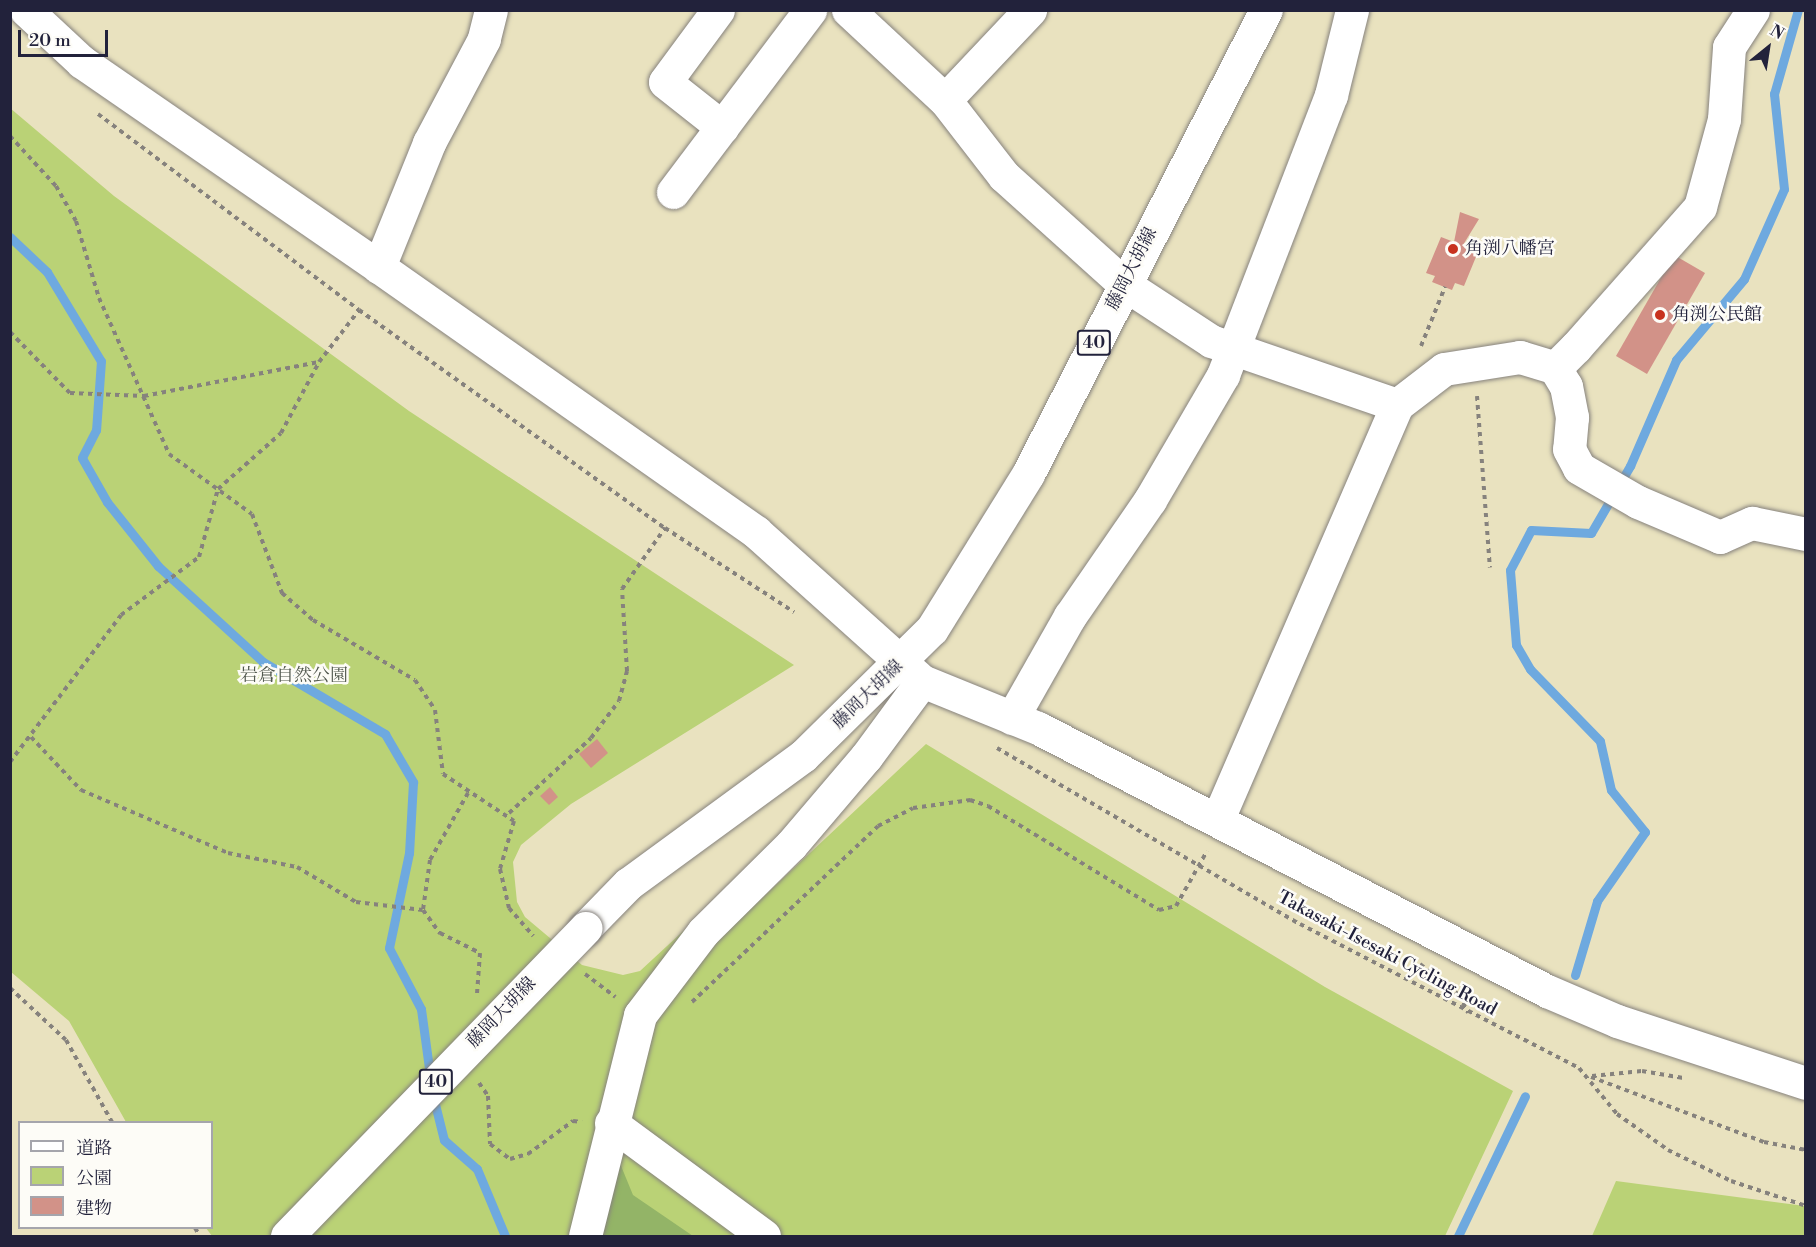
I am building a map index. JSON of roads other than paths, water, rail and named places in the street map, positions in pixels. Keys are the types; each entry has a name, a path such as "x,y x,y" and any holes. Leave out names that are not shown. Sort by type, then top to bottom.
{"street":[{"path":"26,10 82,62 756,532 912,672 1012,718 1218,819 1547,991 1617,1021 1806,1083"},
{"path":"718,10 664,82 722,127"},
{"path":"673,192 810,10"},
{"path":"848,10 945,100 1004,177 1124,284 1211,341 1397,405"},
{"path":"945,100 1030,10"},
{"name":"藤岡大胡線","path":"287,1236 628,884 803,756 912,672 932,629 1028,474 1266,10"},
{"path":"1012,718 1070,615 1192,430 1234,348 1331,95 1352,10"},
{"path":"1555,368 1700,207 1724,119 1729,47 1753,10"},
{"path":"379,267 429,143 484,39 483,13"},
{"path":"1218,819 1397,405 1443,369 1520,357 1555,368 1566,386 1572,417 1569,449 1579,468 1616,490 1720,537 1752,523 1806,534"},
{"path":"585,1236 611,1123 640,1015 703,932 791,845 866,757 912,672"},
{"path":"611,1123 764,1236"}],"waterway":[{"path":"1575,975 1597,901 1645,832 1611,790 1600,741 1530,669 1516,645 1510,570 1531,530 1591,533 1630,466 1676,360 1744,279 1784,189 1774,94 1798,10"},
{"path":"10,237 47,272 101,361 96,430 82,458 107,502 158,566 263,662 385,734 413,782 409,853 389,948 421,1009 430,1076"},
{"path":"433,1096 444,1140 477,1169 505,1236"},
{"path":"1458,1236 1525,1096"}],"place":[{"name":"角渕八幡宮","path":"1453,249"},
{"name":"角渕公民館","path":"1660,315"}],"park label":[{"name":"岩倉自然公園","path":"294,676"}]}
